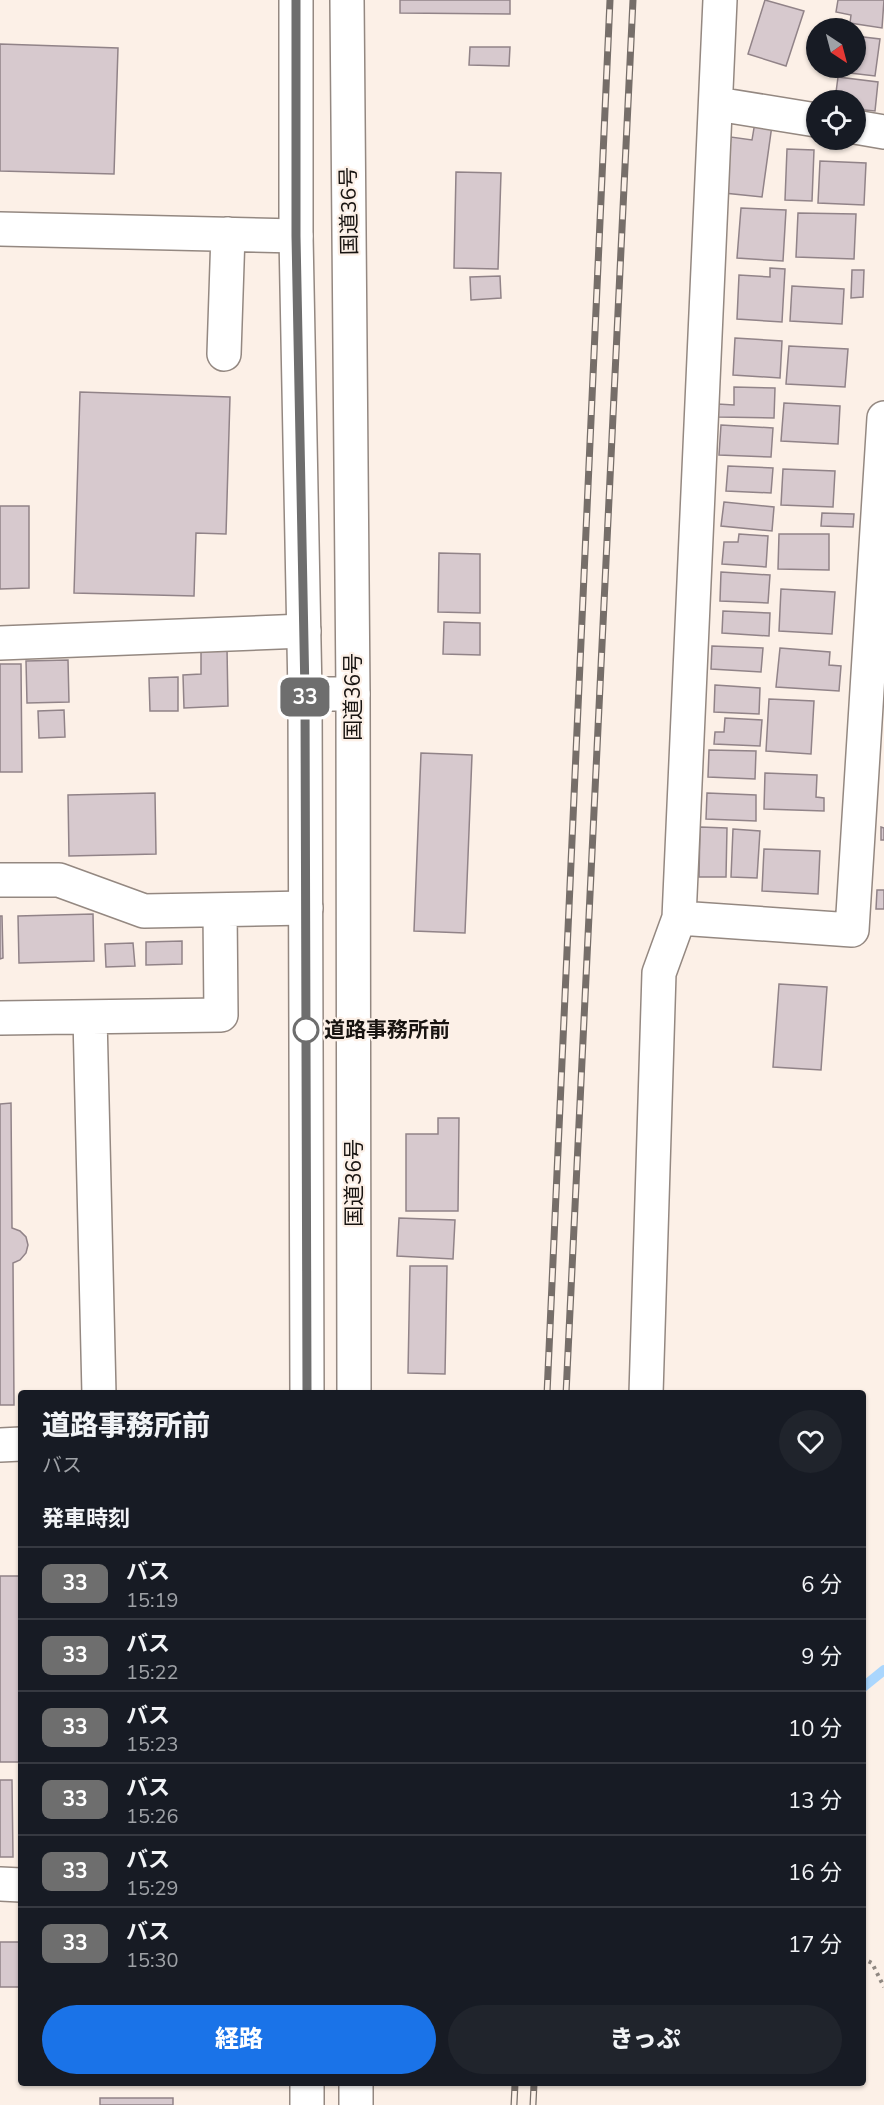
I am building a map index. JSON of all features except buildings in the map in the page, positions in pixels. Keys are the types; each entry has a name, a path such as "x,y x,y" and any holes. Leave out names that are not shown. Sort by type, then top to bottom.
{"main road":[{"path":"296,0 296,236 305,694 308,1390"},
{"name":"国道36号","path":"347,0 353,694 354,1390"},
{"path":"645,1390 659,973 679,918 720,0"},
{"path":"717,104 806,118"},
{"path":"866,129 884,132"},
{"path":"0,228 296,236"},
{"path":"225,354 228,234"},
{"path":"679,918 852,930 884,418"},
{"path":"0,643 304,631"},
{"path":"305,694 353,694"},
{"path":"0,880 59,880 144,911 306,908"},
{"path":"0,1018 221,1015 220,910"},
{"path":"90,1017 99,1390"},
{"path":"0,1445 18,1444"},
{"path":"0,1884 18,1885"},
{"path":"307,2086 307,2105"},
{"path":"356,2086 356,2105"}],"path":[{"path":"866,1960 872,1963 884,1987"}],"waterway":[{"path":"866,1685 884,1670"}],"railway":[{"path":"547,1390 610,0"},
{"path":"566,1390 633,0"},
{"path":"514,2105 515,2086"},
{"path":"533,2105 534,2086"}],"bus line":[{"name":"33","path":"296,0 296,236 305,694 307,1390"}],"place":[{"name":"道路事務所前","path":"306,1030"}]}
